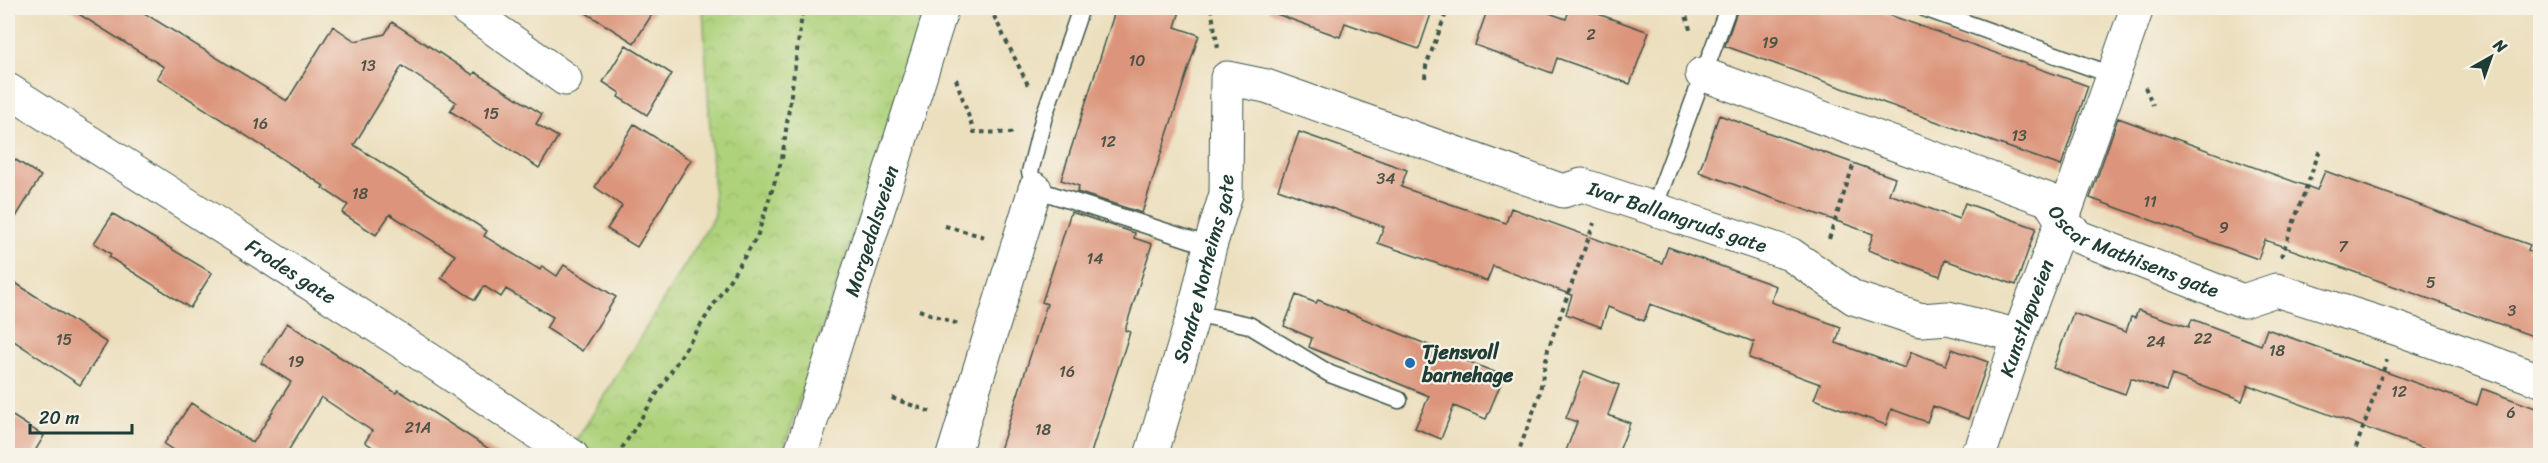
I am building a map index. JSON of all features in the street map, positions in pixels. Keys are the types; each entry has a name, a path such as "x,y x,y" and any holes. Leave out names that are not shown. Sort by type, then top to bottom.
{"street":[{"path":"465,8 566,80"},
{"name":"Morgedalsveien","path":"800,456 942,8"},
{"name":"Kunstløpveien","path":"1974,456 1981,450 2019,336 2137,8"},
{"name":"Oscar Mathisens gate","path":"1702,74 2049,200 2062,221 2079,237 2243,301 2276,290"},
{"name":"Ivar Ballangruds gate","path":"1227,78 1266,86 1563,191 1582,185 1606,191 1790,254 1854,298 1922,320 1948,318 2019,336"},
{"name":"Sondre Norheims gate","path":"1150,456 1194,313 1210,246 1226,194 1227,78"},
{"name":"Frodes gate","path":"8,90 433,362 572,456"},
{"path":"953,456 1035,189"},
{"path":"2276,290 2398,329 2541,380"}],"lane":[{"path":"1080,8 1044,116 1030,172 1035,189 1210,246"},
{"path":"1654,208 1728,8"},
{"path":"1924,8 2112,75"},
{"path":"1194,313 1249,325 1330,374 1399,400"}],"path":[{"path":"617,456 757,237 782,159 803,8"},
{"path":"974,132 1010,134 1044,116 990,8"},
{"path":"1425,78 1426,66 1448,8"},
{"path":"1817,273 1864,134"},
{"path":"2276,290 2276,271 2320,147"},
{"path":"1517,456 1539,396 1548,350 1606,191"},
{"path":"945,226 1017,246"},
{"path":"919,310 990,335"},
{"path":"2353,456 2398,329"},
{"path":"892,398 963,424"}],"green space":[{"path":"703,8 925,8 782,455 567,456 715,216"}],"building":[{"path":"69,8 136,8 287,101 333,26 355,41 385,34 392,22 473,75 475,72 542,114 536,124 558,137 539,168 450,111 456,102 402,66 354,145 487,231 484,236 540,270 542,266 557,276 564,265 616,297 582,351 546,328 553,317 506,289 501,297 484,286 475,300 441,278 455,255 390,214 376,235 342,213 348,205 322,188 324,186 157,78 164,67"},
{"path":"578,8 656,8 634,43"},
{"path":"1116,8 1181,8 1175,27 1199,35 1142,213 1077,192 1079,186 1061,180"},
{"path":"1269,8 1433,8 1419,49 1345,23 1340,37 1268,11"},
{"path":"1488,8 1535,8 1566,19 1570,8 1581,8 1649,32 1630,84 1557,58 1552,73 1475,45"},
{"path":"1738,8 1870,8 2088,86 2061,166 1725,46"},
{"path":"626,45 672,74 647,115 618,97 620,93 603,82"},
{"path":"1719,115 1895,178 1889,194 1959,219 1965,203 2036,228 2016,285 1945,260 1940,276 1868,250 1873,234 1699,172"},
{"path":"2118,118 2317,190 2325,171 2530,245 2528,250 2541,255 2541,339 2265,240 2258,259 2090,198"},
{"path":"634,124 691,160 637,247 607,229 622,206 595,187"},
{"path":"1299,132 1407,170 1401,187 1506,223 1511,208 1662,263 1668,247 1776,286 1771,302 1841,327 1836,343 1905,368 1911,352 1946,365 1952,349 1988,362 1968,419 1933,406 1927,422 1891,409 1886,425 1814,399 1820,384 1749,358 1754,342 1650,304 1644,321 1608,307 1601,327 1566,314 1572,295 1493,266 1487,281 1378,243 1384,227 1278,189"},
{"path":"8,155 41,176 8,230"},
{"path":"1071,212 1135,233 1134,238 1152,244 1125,330 1130,332 1090,456 998,456 1047,304 1042,302"},
{"path":"113,214 212,273 190,308 109,257 111,254 94,243"},
{"path":"8,278 107,343 80,385 8,337"},
{"name":"Tjensvoll barnehage","path":"1296,295 1316,303 1318,300 1504,376 1486,419 1454,406 1441,439 1415,428 1429,396 1309,347 1312,338 1284,326"},
{"path":"2138,310 2189,327 2192,319 2261,345 2267,329 2477,405 2482,389 2486,390 2541,410 2541,456 2444,456 2248,385 2242,401 2172,375 2166,391 2131,378 2125,394 2053,368 2073,313 2126,332 2131,317 2135,318"},
{"path":"287,323 396,393 398,390 500,456 386,456 365,442 372,431 321,397 285,456 182,456 164,444 191,403 253,443 291,382 261,363"},
{"path":"1584,371 1619,385 1608,415 1630,423 1617,456 1564,456 1577,422 1566,418"},
{"path":"8,413 44,436 32,456 8,456"}],"place":[{"name":"Tjensvoll barnehage","path":"1410,363"}]}
